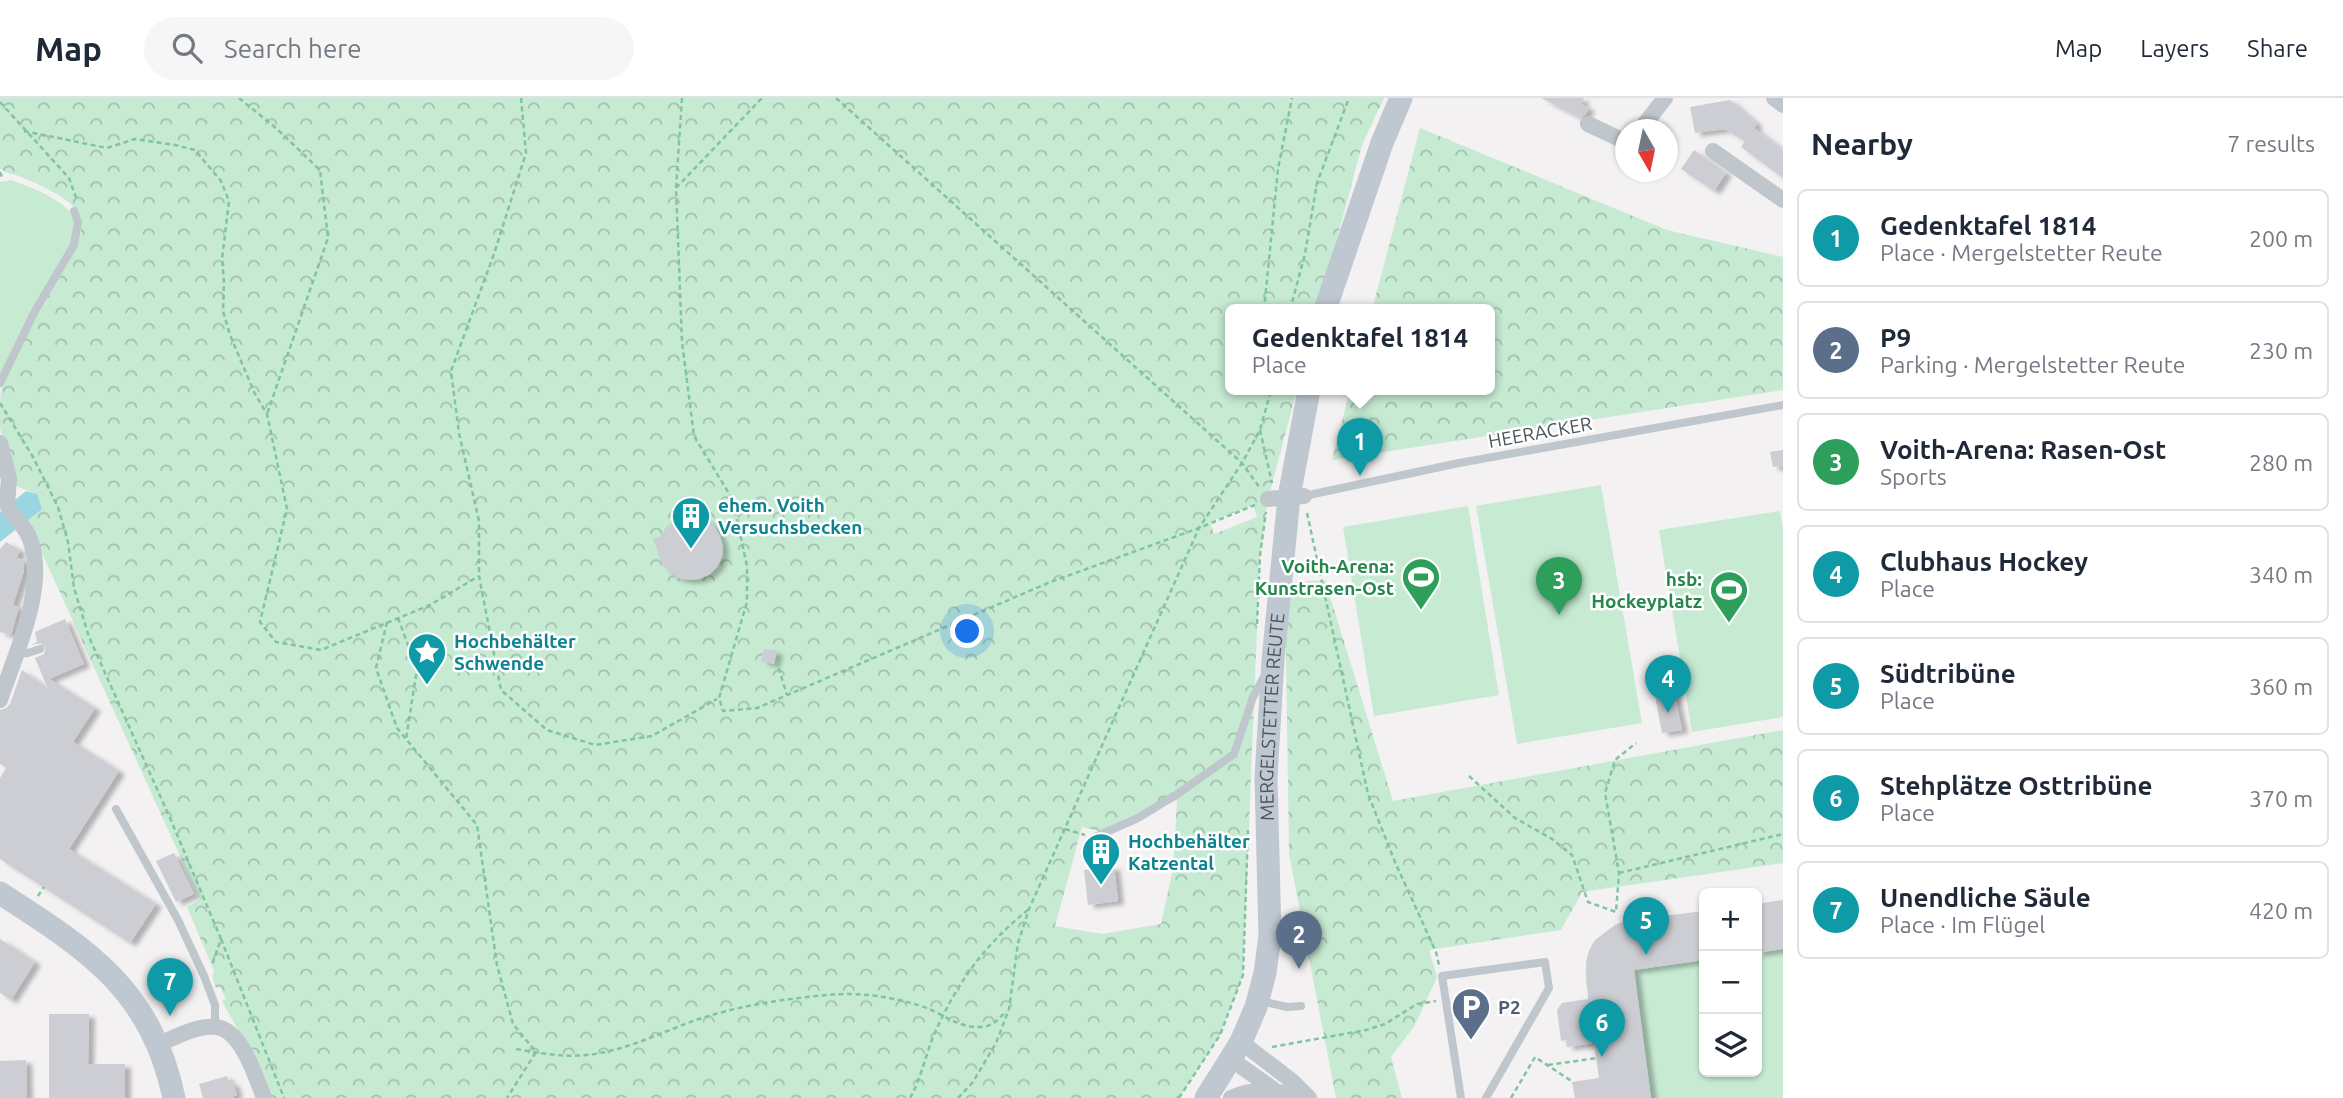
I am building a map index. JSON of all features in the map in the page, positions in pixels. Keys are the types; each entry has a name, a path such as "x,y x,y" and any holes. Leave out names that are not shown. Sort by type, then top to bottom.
{"street":[{"path":"1327,304 1382,143 1401,98"},
{"path":"1649,119 1665,98"},
{"path":"1774,98 1783,105"},
{"path":"1588,124 1615,137"},
{"path":"1713,151 1783,200"},
{"name":"MERGELSTETTER REUTE","path":"1206,1098 1231,1046 1258,1000 1265,973 1270,936 1266,777 1283,494 1308,395"},
{"path":"0,443 8,473 4,489 7,504 23,524 32,543 36,574 24,627 0,700"},
{"path":"0,893 108,970 136,1005 157,1045 174,1098"},
{"path":"157,1045 190,1032 215,1027 227,1032 239,1043 264,1098"},
{"path":"1231,1046 1273,1089"},
{"path":"1231,1046 1293,1081 1308,1098"},
{"path":"1231,1098 1247,1091 1273,1089 1308,1098"}],"lane":[{"path":"0,383 35,311 74,245 78,222 74,211"},
{"name":"HEERACKER","path":"1283,494 1783,405"},
{"path":"16,654 40,649"},
{"path":"1097,865 1095,837 1138,818 1234,754 1253,697 1273,660"},
{"path":"116,809 178,920 204,976 215,1006 215,1027"},
{"path":"1461,1098 1442,976 1545,962 1549,988 1486,1098"},
{"path":"1258,1000 1287,1007 1301,1006"}],"path":[{"path":"239,98 276,128 320,170 328,238 267,414"},
{"path":"521,98 526,153 494,254 451,371 458,433 479,521 479,576 501,690 547,730 594,745 652,736 719,698"},
{"path":"682,98 676,188 682,342 694,436 733,500 747,566 747,602 719,698 723,711 757,708 1048,583 1283,494"},
{"path":"676,188 762,98"},
{"path":"836,98 1242,463 1283,494"},
{"path":"1265,304 1279,169 1292,98"},
{"path":"1292,304 1305,254 1317,183 1349,98"},
{"path":"0,102 69,178 77,195 74,211"},
{"path":"24,131 107,148 135,139 195,150 220,181 229,201 222,259 223,311 230,334 267,414 287,509 260,622 276,642 321,650 430,605 479,576"},
{"path":"0,172 2,177"},
{"path":"958,1098 973,1082 996,1044 1009,1009 1018,943 1029,909 1199,528 1242,463 1259,430 1270,395"},
{"path":"0,403 33,457 58,508 68,542 74,588 89,637 170,818 284,1098"},
{"path":"1259,430 1283,494 1368,794 1436,952 1442,976"},
{"path":"398,618 417,669 406,739"},
{"path":"387,622 376,668 397,728 477,825 497,965 513,1024 536,1052"},
{"path":"776,660 787,695"},
{"path":"1469,776 1516,818 1552,839 1572,855 1588,902 1616,912 1619,873 1605,793 1615,760 1636,743"},
{"path":"1065,829 1095,837"},
{"path":"1619,873 1783,834"},
{"path":"910,1098 933,1038 954,996 981,954 1029,909"},
{"path":"204,976 211,969 221,939"},
{"path":"516,1049 565,1057 602,1053 698,1019 748,1006 811,996 852,993 881,997 922,1006 964,1026 982,1027 994,1024 1009,1009"},
{"path":"1273,1046 1366,1030 1385,1024 1417,1004 1446,999"},
{"path":"1179,1098 1231,1046"},
{"path":"507,1098 536,1052"},
{"path":"1511,1098 1535,1056 1573,1082"},
{"path":"1548,1065 1597,1058"}],"green space":[{"path":"0,98 1384,98 1362,145 1320,304 1225,304 1225,395 1296,395 1268,499 1260,555 1243,975 1220,1035 1179,1098 271,1098 222,1001 226,999 220,987 216,988 212,976 214,971 187,907 200,900 27,520 37,494 13,485 0,427 1,390 12,361 37,312 75,249 81,223 78,212 60,196 0,168","holes":["1253,505 1257,517 1214,534 1210,522","1177,800 1173,869 1161,924 1102,934 1055,926 1082,827 1108,833"]},
{"path":"1420,128 1667,230 1783,257 1783,390 1332,460 1349,395 1495,395 1495,304 1374,304"},
{"path":"11,180 58,202 72,215 75,225 71,245 0,375 0,182"},
{"path":"1601,485 1642,723 1517,744 1476,506"},
{"name":"Voith-Arena: Kunstrasen-Ost","path":"1468,506 1499,695 1374,716 1343,527"},
{"name":"hsb: Hockeyplatz","path":"1780,511 1783,530 1783,717 1692,732 1659,530"},
{"path":"1325,580 1393,801 1783,730 1783,863 1582,892 1561,930 1429,950 1437,977 1415,1025 1391,1057 1402,1098 1336,1098 1289,854 1285,583"},
{"path":"1783,900 1783,1098 1619,1098 1603,989 1587,991 1587,960 1593,943 1607,946 1598,938 1625,921 1699,912 1699,1077 1762,1077 1762,903"}],"water":[{"path":"26,491 37,494 42,509 0,542 0,511 6,514 15,500"}],"building":[{"path":"1541,98 1584,98 1581,104 1589,108 1580,118"},
{"path":"1730,100 1757,124 1754,128 1783,150 1783,178 1741,147 1745,141 1725,129 1695,133 1690,107"},
{"path":"1694,150 1726,173 1714,191 1681,169"},
{"path":"1783,450 1783,466 1773,467 1770,452"},
{"name":"ehem. Voith Versuchsbecken","path":"695,516 714,526 723,547 722,557 709,575 699,579 677,578 662,564 653,538 659,538 667,526 676,520"},
{"path":"6,542 20,550 17,558 24,560 24,571 13,605 19,607 11,635 0,632 0,549"},
{"path":"65,619 84,664 49,679 95,708 73,742 119,771 69,849 156,904 130,943 0,859 0,778 6,768 0,764 0,710 10,704 22,670 48,689 35,658 44,654 46,646 41,643 31,645 37,642 35,632"},
{"path":"764,649 777,651 774,664 761,661"},
{"path":"1674,692 1682,730 1662,733 1655,696"},
{"path":"174,853 194,894 176,902 156,861"},
{"name":"Hochbehälter Katzental","path":"1114,866 1118,901 1088,905 1084,870 1098,871"},
{"path":"1783,900 1783,949 1762,952 1762,903"},
{"path":"1699,912 1699,961 1634,970 1651,1098 1575,1098 1572,1082 1599,1078 1594,1043 1567,1047 1567,1040 1561,1041 1557,1010 1562,1003 1588,999 1586,963 1589,951 1595,940 1625,921"},
{"path":"0,939 35,962 11,1000 0,993"},
{"path":"49,1014 89,1014 88,1064 125,1064 125,1098 49,1098"},
{"path":"26,1060 27,1098 0,1098 0,1061"},
{"path":"227,1076 229,1083 233,1082 237,1095 233,1096 234,1098 203,1098 199,1084"}],"place":[{"name":"Gedenktafel 1814","path":"1360,476"},
{"name":"ehem. Voith Versuchsbecken","path":"691,550"},
{"name":"Voith-Arena: Kunstrasen-Ost","path":"1421,611"},
{"name":"Voith-Arena: Rasen-Ost","path":"1559,615"},
{"name":"hsb: Hockeyplatz","path":"1729,624"},
{"name":"Hochbehälter Schwende","path":"427,686"},
{"name":"Clubhaus Hockey","path":"1668,713"},
{"name":"Hochbehälter Katzental","path":"1101,886"},
{"name":"Südtribüne","path":"1646,955"},
{"name":"P9","path":"1299,969"},
{"name":"Unendliche Säule","path":"170,1016"},
{"name":"P2","path":"1471,1041"},
{"name":"Stehplätze Osttribüne","path":"1602,1057"}]}
